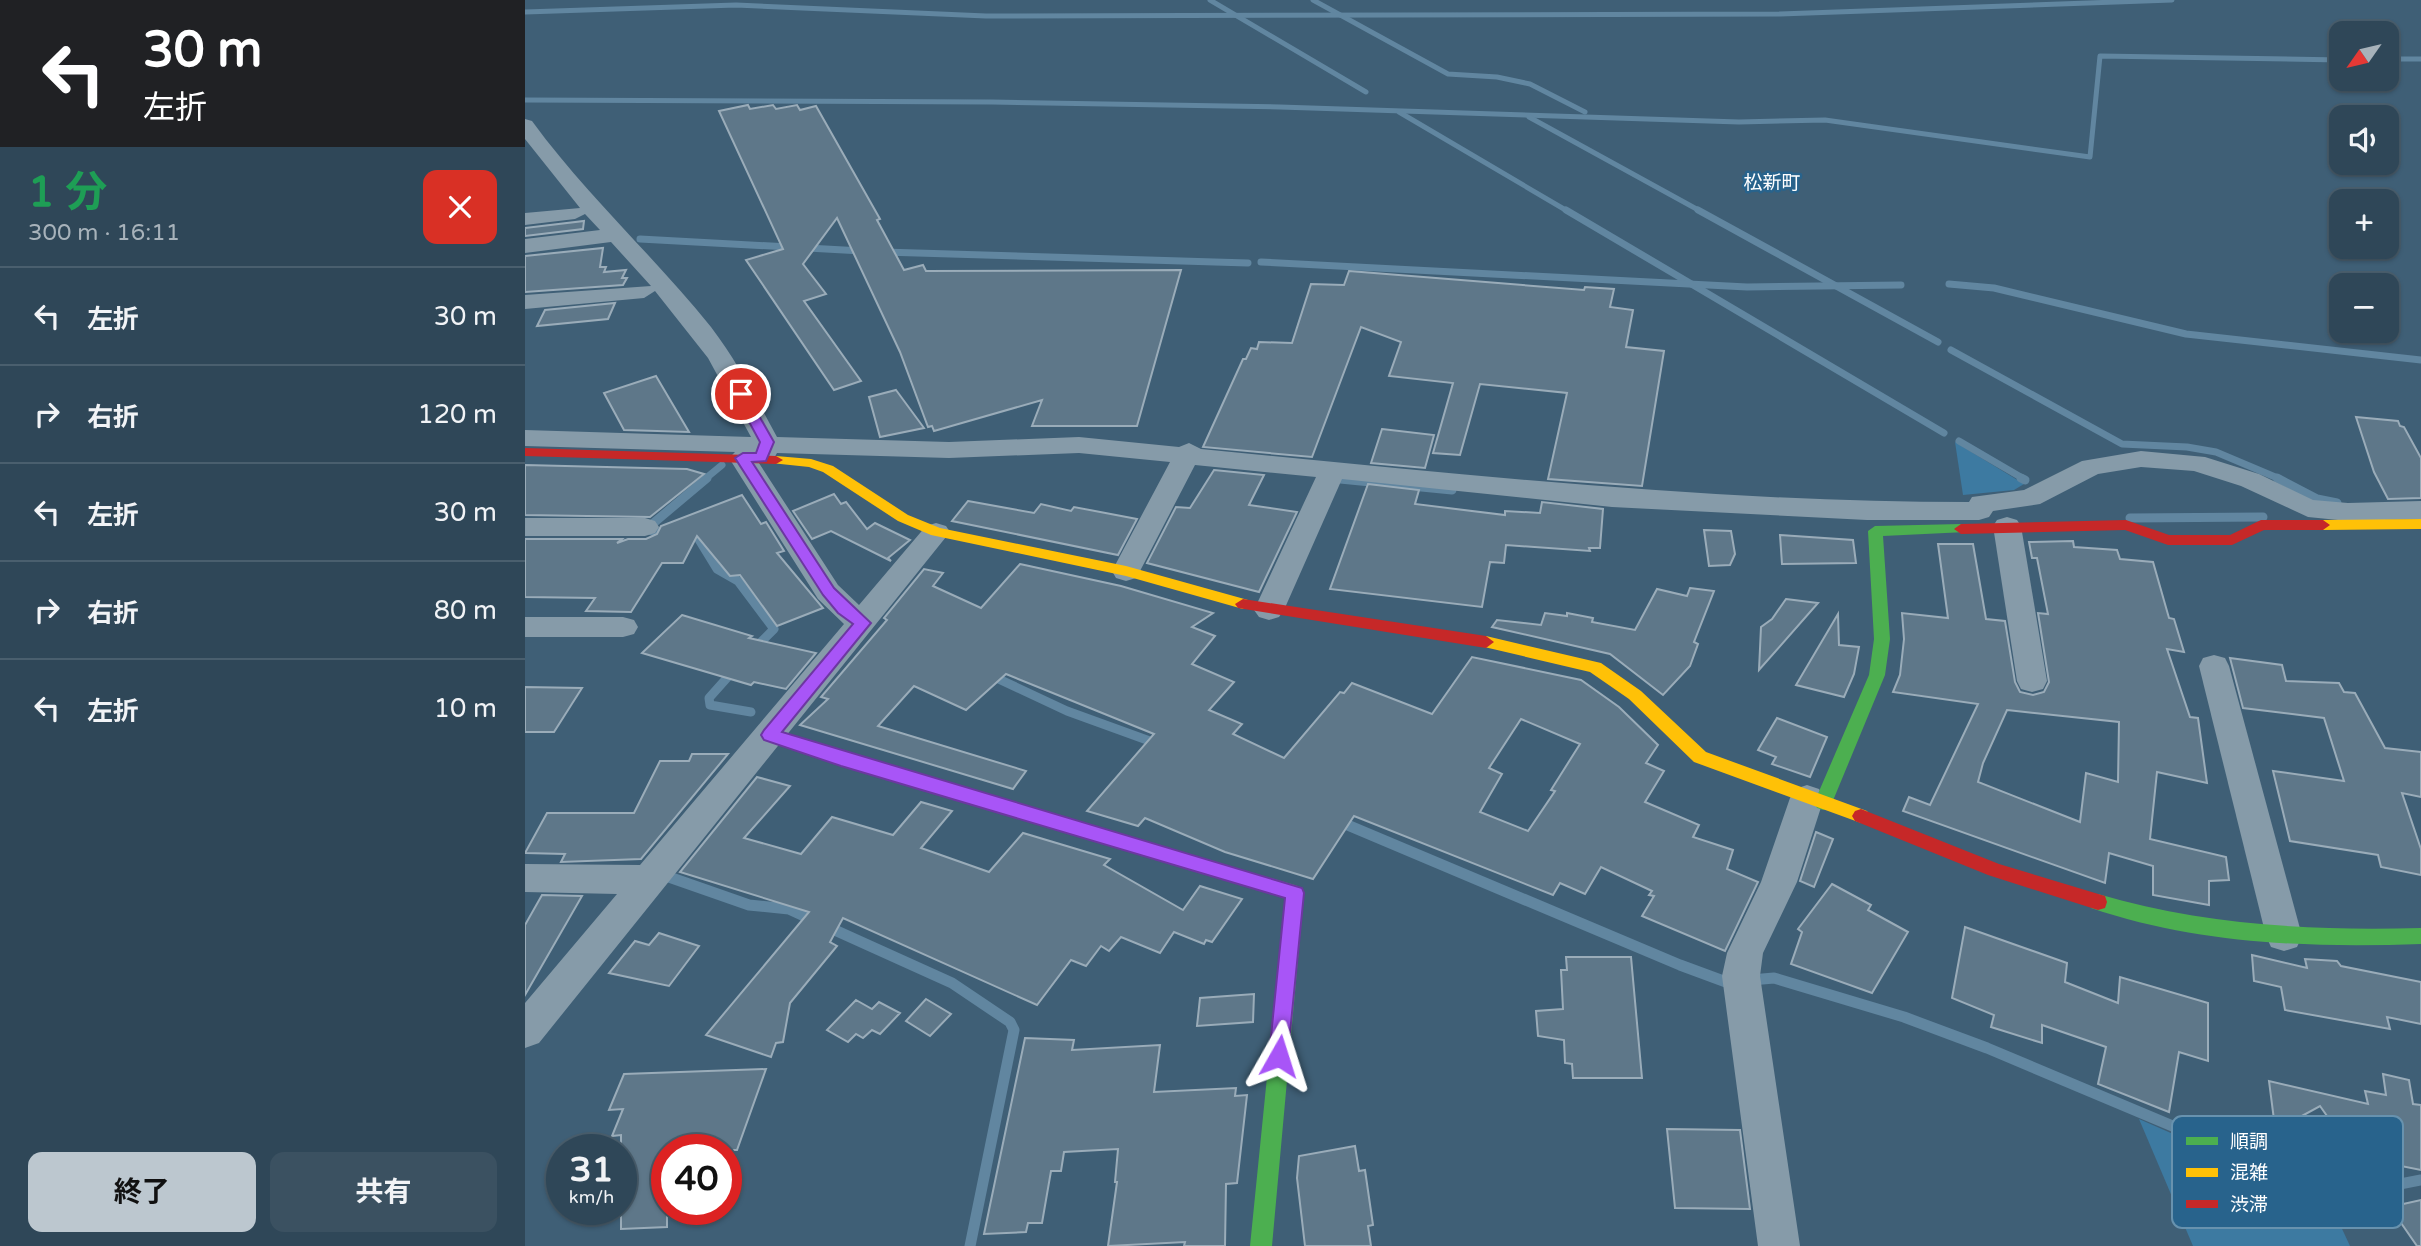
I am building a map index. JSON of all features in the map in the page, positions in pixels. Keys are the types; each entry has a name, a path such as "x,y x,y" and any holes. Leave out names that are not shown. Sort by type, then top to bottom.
{"street":[{"path":"525,125 544,164 702,332 727,369 760,452 828,592 844,610 863,623"},
{"path":"525,219 575,213"},
{"path":"525,246 611,236"},
{"path":"525,302 644,291"},
{"path":"525,438 760,452 828,469 885,507 936,532 1126,571 1211,597 1269,610 1450,636 1534,651 1595,667 1635,695 1700,757 1995,870 2112,907 2230,930 2284,936 2357,939 2421,936"},
{"path":"525,452 1070,450 1186,458 1604,512 1863,525 1875,531 2126,525 2168,540 2232,540 2261,525 2421,524"},
{"path":"1126,571 1186,458"},
{"path":"1330,477 1632,500 1867,512 1979,511 1982,503 2030,498 2091,467 2141,459 2196,463 2250,480 2308,508 2348,512 2421,510"},
{"path":"1269,610 1330,477"},
{"path":"2007,526 2032,681"},
{"path":"525,527 645,527"},
{"path":"1779,1246 1742,982 1745,953 1815,800 1877,675 1882,639 1875,531"},
{"path":"525,1031 936,532"},
{"path":"525,627 623,627"},
{"path":"2214,666 2284,936"},
{"path":"770,735 841,759 1295,893 1261,1246"},
{"path":"525,878 650,880"}],"shaded area":[{"path":"1955,442 2024,484 2014,490 1963,495"},
{"path":"2139,1119 2172,1134 2172,1197"},
{"path":"2185,1228 2342,1228 2350,1246 2193,1246"}],"building":[{"path":"748,105 750,109 773,105 776,109 797,105 800,110 816,106 880,219 877,220 904,270 923,265 926,271 1181,270 1137,426 1032,426 1042,400 934,431 932,426 928,427 900,352 837,218 803,264 826,294 804,301 861,381 834,390 746,260 783,249 719,111"},
{"path":"584,221 583,229 525,236 525,228"},
{"path":"603,248 600,267 606,267 604,272 626,270 622,278 627,278 623,285 525,292 525,256"},
{"path":"1349,271 1584,290 1585,287 1614,289 1610,307 1633,310 1626,347 1664,351 1642,486 1548,479 1567,393 1480,384 1460,455 1433,453 1453,383 1389,376 1401,342 1361,327 1312,457 1203,447 1243,359 1246,359 1251,348 1257,349 1259,342 1292,343 1311,284 1344,285"},
{"path":"615,303 608,319 537,326 545,310"},
{"path":"656,376 689,432 624,430 604,393"},
{"path":"896,390 924,428 880,437 869,397"},
{"path":"2356,417 2398,421 2400,426 2404,427 2421,458 2421,498 2388,499 2374,472"},
{"path":"1382,429 1434,435 1425,468 1371,463"},
{"path":"525,465 687,469 704,474 650,517 525,515"},
{"path":"1214,470 1264,475 1249,505 1297,512 1259,592 1147,563 1176,507 1190,508"},
{"path":"1368,484 1419,490 1415,504 1505,515 1505,511 1540,513 1542,502 1603,509 1600,548 1589,548 1590,551 1506,545 1504,563 1490,562 1482,607 1330,589"},
{"path":"834,494 841,504 846,502 867,529 875,523 910,540 888,558 891,561 831,531 812,539 793,511"},
{"path":"742,495 761,524 766,522 784,551 777,553 823,608 777,626 740,575 730,576 697,536 683,563 662,563 631,612 586,611 595,598 525,597 525,539 622,539 617,543 628,539 646,539 657,534 661,526"},
{"path":"968,501 1034,513 1041,504 1071,511 1074,507 1137,519 1118,555 952,521"},
{"path":"1704,530 1731,531 1735,554 1730,565 1709,566"},
{"path":"1780,535 1853,540 1856,563 1782,564"},
{"path":"2073,541 2074,547 2117,550 2120,559 2153,562 2169,618 2174,619 2184,652 2167,649 2190,717 2198,718 2207,783 2157,772 2150,839 2226,857 2229,880 2209,881 2209,905 2153,895 2153,866 2109,853 2105,883 1903,811 1909,797 1930,805 1978,704 1893,692 1900,675 1904,639 1902,613 1948,618 1938,544 1973,544 1986,619 2005,621 2015,682 2020,692 2033,695 2044,692 2049,682 2038,613 2048,614 2037,558 2032,558 2029,542","holes":["2007,710 2119,722 2118,782 2086,773 2080,822 1978,782 1983,763"]},
{"path":"1020,564 1121,586 1213,613 1192,627 1215,636 1192,664 1234,682 1209,710 1242,724 1233,734 1284,758 1340,692 1344,693 1352,683 1432,714 1472,657 1581,680 1619,707 1658,745 1646,763 1664,771 1645,802 1699,825 1693,837 1733,850 1727,869 1758,882 1725,951 1642,916 1654,896 1649,895 1652,891 1601,867 1585,894 1560,883 1553,895 1354,816 1313,879 1225,852 1145,818 1138,826 1087,811 1154,734 1006,674 966,710 914,686 878,726 1026,771 1013,789 800,725 828,699 821,697 887,620 884,618 924,569 943,573 933,586 981,608","holes":["1521,719 1580,744 1551,790 1555,791 1528,831 1480,812 1502,774 1489,768"]},
{"path":"1690,588 1714,591 1694,642 1698,644 1690,666 1663,695 1610,654 1492,627 1497,620 1541,625 1545,613 1567,616 1567,613 1593,618 1592,622 1635,630 1657,589 1687,596"},
{"path":"1786,599 1818,603 1759,670 1761,627 1772,619"},
{"path":"1838,614 1839,645 1859,647 1854,674 1844,697 1796,685"},
{"path":"682,615 752,636 749,638 816,653 786,689 754,682 751,685 642,653"},
{"path":"2230,658 2282,665 2286,681 2339,683 2344,692 2355,693 2385,748 2421,752 2421,797 2402,793 2421,849 2421,875 2381,867 2378,855 2290,841 2273,771 2344,781 2324,718 2243,708"},
{"path":"525,687 582,688 554,732 525,732"},
{"path":"1777,718 1827,737 1810,777 1772,764 1776,757 1758,750"},
{"path":"692,754 728,754 641,859 561,862 565,854 525,853 547,813 634,813 660,761 689,761"},
{"path":"757,777 790,786 744,838 801,854 832,817 893,835 921,802 952,811 921,848 989,872 1023,833 1110,859 1104,865 1183,910 1200,886 1242,899 1212,942 1206,940 1204,944 1174,932 1160,953 1121,937 1109,951 1101,946 1086,966 1071,960 1037,1005 843,918 830,942 837,946 790,1003 783,1042 776,1043 771,1057 706,1035 809,912 680,872"},
{"path":"1816,832 1833,839 1814,887 1800,881"},
{"path":"1832,884 1871,905 1868,910 1908,932 1872,993 1791,964 1802,932 1798,929"},
{"path":"542,895 582,896 525,995 525,925"},
{"path":"1965,927 2067,963 2065,982 2118,1003 2120,977 2208,1003 2208,1061 2179,1052 2169,1112 2098,1084 2106,1047 2042,1025 2042,1043 1991,1027 1994,1015 1952,998"},
{"path":"659,933 699,946 669,986 609,973 635,941 649,945"},
{"path":"2252,955 2307,968 2305,959 2337,961 2341,966 2421,982 2421,1024 2387,1017 2390,1029 2285,1010 2281,987 2254,981"},
{"path":"1566,957 1631,957 1642,1078 1573,1078 1572,1064 1565,1063 1564,1040 1538,1036 1536,1011 1563,1009 1561,970 1567,970"},
{"path":"1254,994 1253,1022 1197,1026 1200,998"},
{"path":"926,999 951,1014 930,1036 906,1021"},
{"path":"856,1000 872,1009 879,1002 900,1013 880,1034 872,1030 863,1038 856,1034 848,1042 827,1030"},
{"path":"1025,1038 1074,1040 1072,1050 1160,1045 1154,1092 1236,1088 1235,1096 1247,1095 1237,1183 1226,1184 1225,1246 1184,1246 1185,1242 1108,1246 1117,1182 1118,1149 1064,1152 1061,1171 1051,1171 1042,1223 1028,1223 1026,1232 984,1234"},
{"path":"766,1069 742,1136 651,1134 651,1225 667,1227 621,1229 621,1225 637,1225 637,1134 613,1134 623,1109 609,1110 624,1074"},
{"path":"2383,1074 2409,1080 2413,1104 2421,1105 2421,1170 2403,1166 2403,1116 2327,1116 2320,1106 2302,1116 2274,1116 2269,1081 2368,1104 2365,1091 2386,1095"},
{"path":"1667,1129 1740,1130 1750,1209 1675,1208"},
{"path":"1355,1146 1359,1171 1365,1170 1373,1225 1368,1226 1371,1246 1305,1246 1297,1178 1299,1156"},
{"path":"2421,1200 2421,1246 2417,1246 2403,1226 2403,1204"}],"waterway":[{"path":"1210,0 1236,15"},
{"path":"1313,0 1341,15"},
{"path":"1341,15 1780,14 2172,0"},
{"path":"525,12 736,5 986,16 1236,15"},
{"path":"1236,15 1366,92"},
{"path":"1236,15 1341,15"},
{"path":"1341,15 1448,74 1497,77 1530,84 1585,112"},
{"path":"525,100 992,102 1280,107 1739,122 1825,120 2090,157 2100,56 2329,60"},
{"path":"2399,59 2421,59"},
{"path":"1399,112 1569,212"},
{"path":"1529,117 1702,212"},
{"path":"1566,210 1692,284"},
{"path":"1698,210 1836,286"},
{"path":"640,239 862,251"},
{"path":"883,252 1248,263"},
{"path":"1261,262 1692,284"},
{"path":"1692,284 1747,287 1836,286"},
{"path":"1692,284 1944,433"},
{"path":"1949,284 1994,288 2186,334 2421,360"},
{"path":"1836,286 1901,285"},
{"path":"1836,286 1938,342"},
{"path":"1951,350 2122,444 2187,447 2216,452 2280,479"},
{"path":"1959,441 2024,479"},
{"path":"705,479 722,465"},
{"path":"670,533 652,531 650,526 707,478"},
{"path":"1343,479 1330,478 1452,490"},
{"path":"2021,478 2025,480"},
{"path":"2277,478 2317,499 2337,503"},
{"path":"2130,518 2263,517"},
{"path":"688,535 698,538 717,569 738,581 774,629 756,647"},
{"path":"734,670 709,698 710,705 751,712"},
{"path":"990,675 1067,711 1158,744"},
{"path":"1338,821 1680,965 1726,982 1733,981"},
{"path":"666,876 749,905 789,909 815,921"},
{"path":"828,927 952,983 1010,1022 1014,1030 970,1246"},
{"path":"1751,980 1774,978 1904,1017 1987,1048 2172,1126"},
{"path":"2403,1184 2421,1180"}],"traffic: fast":[{"path":"1823,803 1877,675 1882,639 1875,531 1961,529"},
{"path":"1180,859 1295,893 1261,1246"},
{"path":"2098,902 2176,922 2217,929 2299,936 2421,936"}],"traffic: slow":[{"path":"776,460 811,463 828,469 903,518 936,532 1126,571 1243,604"},
{"path":"2323,525 2421,524"},
{"path":"1486,642 1595,667 1635,695 1700,757 1861,816"},
{"path":"770,735 1180,859"}],"traffic: jam":[{"path":"525,452 776,460"},
{"path":"1961,529 2126,525 2168,540 2232,540 2261,525 2323,525"},
{"path":"1243,604 1486,642"},
{"path":"1861,816 1995,870 2098,902"}],"district":[{"name":"松新町","path":"1772,182"}],"route":[{"path":"741,394 767,442 761,458 743,458 828,592 844,610 863,623 770,735 841,759 1295,893 1279,1056"}]}
